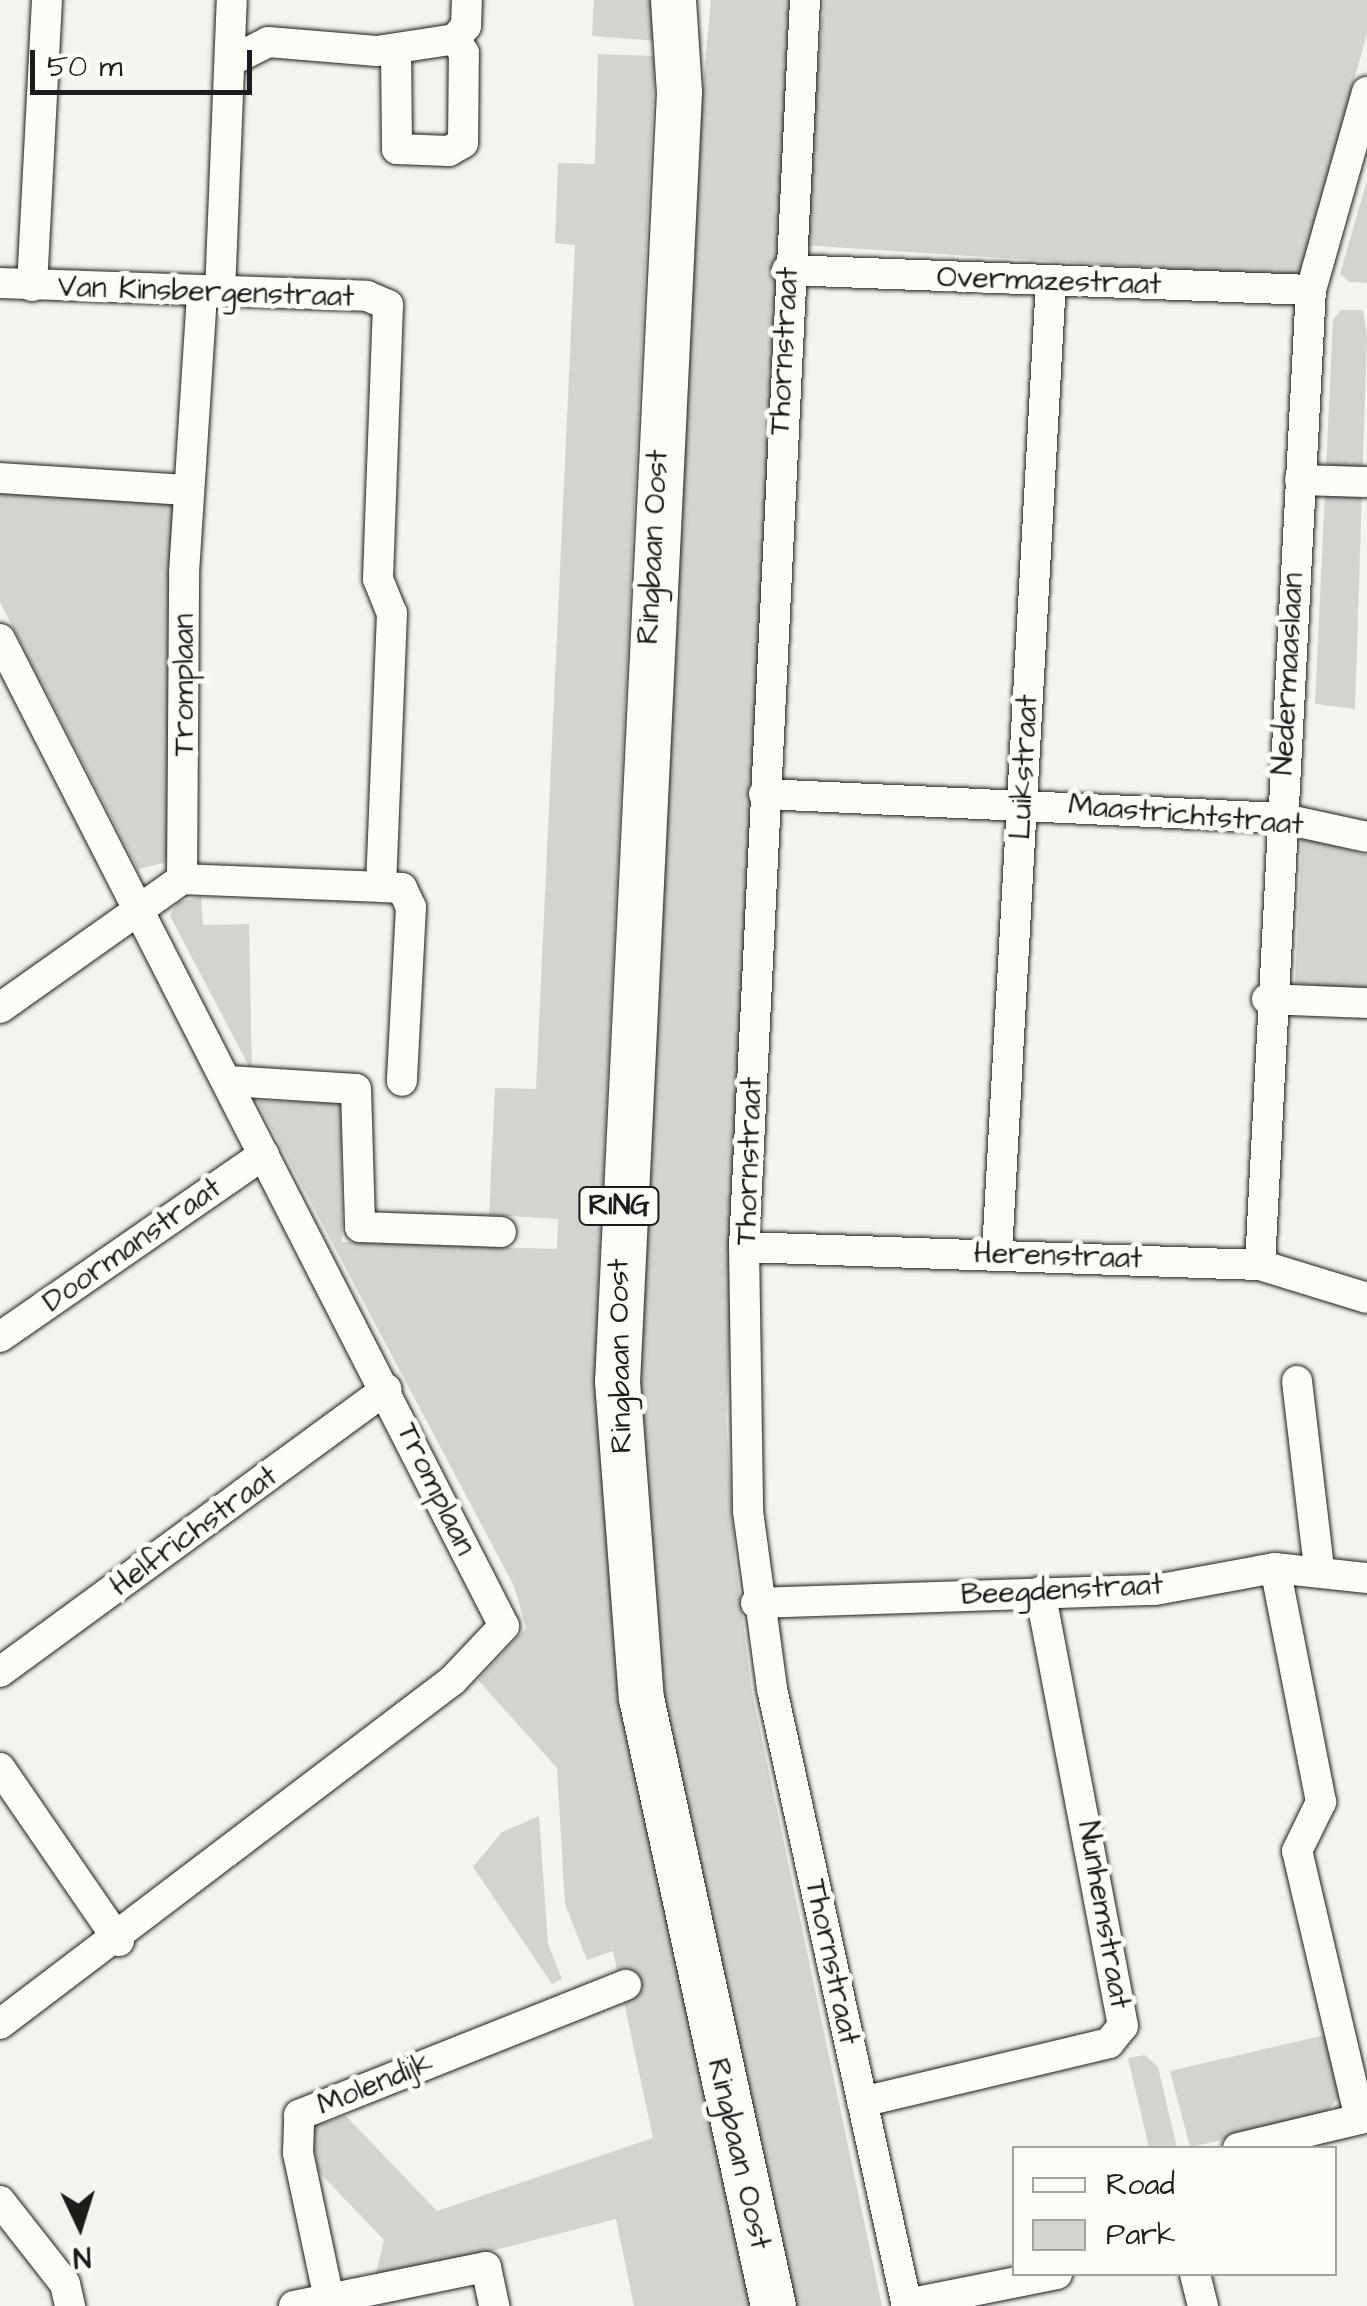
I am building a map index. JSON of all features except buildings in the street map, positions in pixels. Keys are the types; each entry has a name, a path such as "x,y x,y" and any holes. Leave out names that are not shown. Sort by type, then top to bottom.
{"main road":[{"name":"Ringbaan Oost","path":"673,0 679,92 619,1201 618,1400 641,1698 773,2306"},
{"name":"Ringbaan Oost","path":"679,92 700,0"}],"street":[{"path":"32,286 47,0"},
{"name":"Tromplaan","path":"182,879 188,490 235,59 232,0"},
{"path":"235,59 268,42 396,50 455,39 466,26 467,0"},
{"name":"Thornstraat","path":"804,0 787,270 744,1247 756,1603 907,2305"},
{"path":"396,50 397,149 449,151 463,143 464,53 455,39"},
{"name":"Nedermaaslaan","path":"1260,1264 1267,999 1312,290 1367,92"},
{"name":"Overmazestraat","path":"787,270 1312,290"},
{"name":"Luikstraat","path":"997,1253 1051,282"},
{"name":"Van Kinsbergenstraat","path":"0,283 367,296 388,305 378,579 392,613 381,887"},
{"path":"0,478 188,490"},
{"path":"1300,480 1364,482"},
{"name":"Tromplaan","path":"0,639 8,673 228,1082 504,1626 453,1680 119,1940"},
{"name":"Maastrichtstraat","path":"764,794 1022,802 1280,818 1367,837"},
{"path":"0,1008 182,879 402,888 410,907 402,1081"},
{"path":"1267,999 1367,1003"},
{"path":"228,1082 356,1090 360,1227 501,1232"},
{"name":"Doormanstraat","path":"0,1337 264,1154"},
{"name":"Herenstraat","path":"744,1247 1260,1264 1367,1298"},
{"path":"1297,1380 1319,1569"},
{"name":"Helfrichstraat","path":"0,1672 387,1390"},
{"path":"1246,2146 1360,2119 1297,1851 1321,1802 1275,1568"},
{"name":"Beegdenstraat","path":"756,1603 1155,1590 1275,1568 1319,1569 1367,1578"},
{"name":"Nunhemstraat","path":"862,2102 1109,2044 1123,2026 1040,1592"},
{"path":"0,1768 119,1940 0,2024"},
{"name":"Molendijk","path":"329,2299 298,2153 298,2114 626,1985"},
{"path":"0,2201 65,2284 70,2306"},
{"path":"294,2306 486,2268 494,2306"},
{"path":"907,2305 1046,2276"},
{"path":"1196,2276 1203,2306"}],"green space":[{"path":"594,0 658,0 658,41 592,36"},
{"path":"711,0 790,0 726,1418 735,1559 752,1692 882,2306 790,2306 671,1761 642,1541 632,1363 686,265"},
{"path":"824,0 1367,0 1367,34 1298,277 801,245"},
{"path":"598,54 655,56 598,1287 603,1450 750,2306 634,2306 616,2219 374,2281 384,2240 318,2171 310,2127 346,2116 437,2211 653,2138 613,1951 587,1960 565,1904 557,1768 478,1680 526,1628 514,1586 257,1101 341,1103 342,1242 557,1249 558,1219 489,1215 495,1088 536,1089 575,245 555,243 558,163 595,164"},
{"path":"1367,180 1367,283 1350,282 1340,274"},
{"path":"1341,310 1363,310 1367,336 1355,709 1315,704 1333,320"},
{"path":"0,489 179,498 172,861 138,869 0,602"},
{"path":"1302,837 1367,855 1367,992 1295,983"},
{"path":"201,897 203,925 249,924 252,1072 170,916 177,902"},
{"path":"539,1816 548,1944 562,1979 552,1984 473,1867 502,1832"},
{"path":"1325,2035 1340,2095 1321,2119 1190,2146 1170,2071"},
{"path":"1145,2055 1158,2067 1177,2146 1149,2146 1128,2058"}]}
